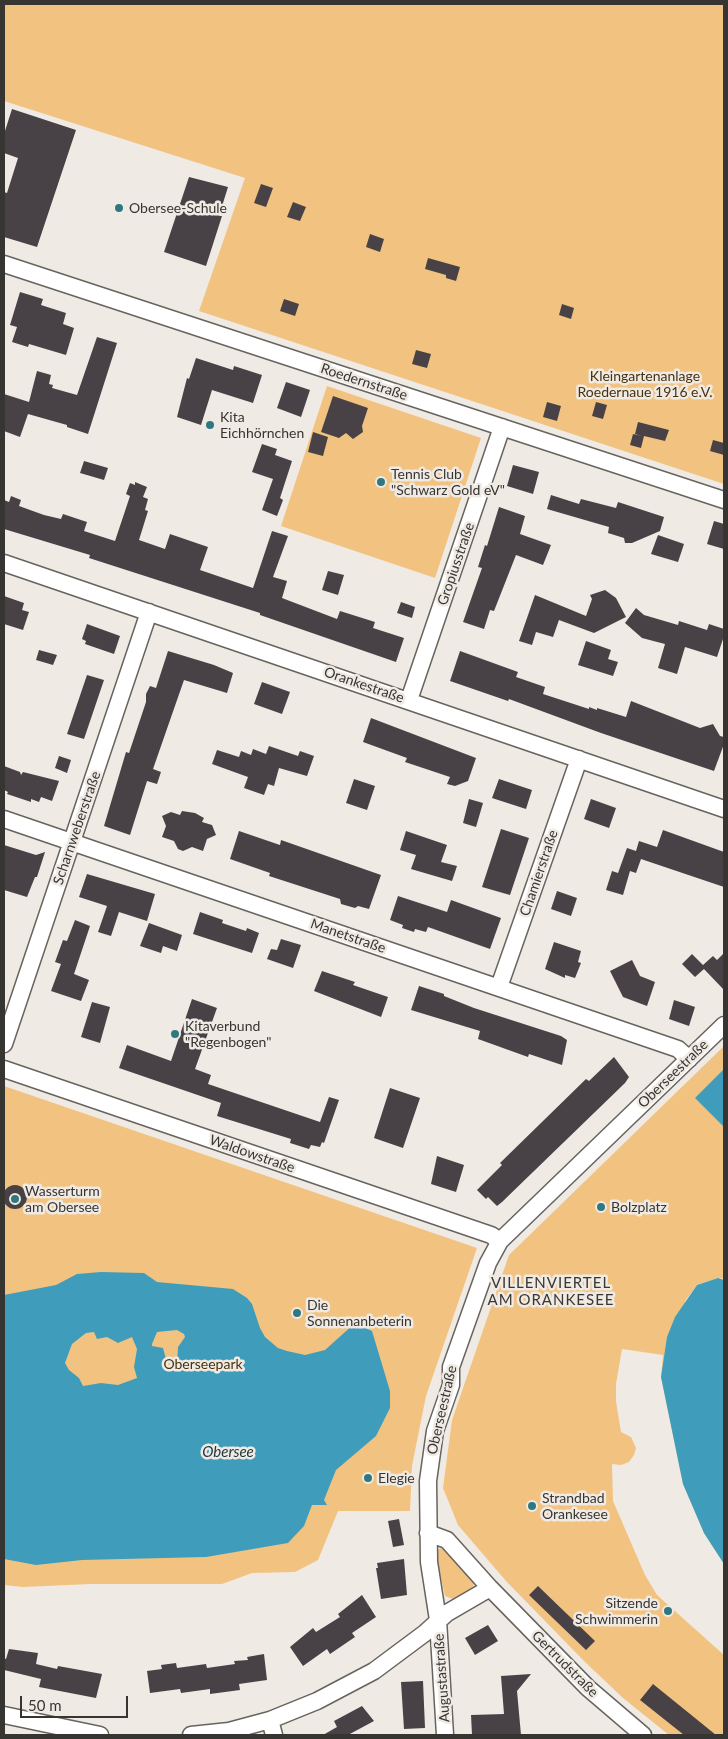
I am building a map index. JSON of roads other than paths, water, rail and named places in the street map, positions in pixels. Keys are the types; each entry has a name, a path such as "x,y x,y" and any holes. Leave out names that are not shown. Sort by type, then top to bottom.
{"street":[{"name":"Roedernstraße","path":"4,264 724,500"},
{"name":"Gropiusstraße","path":"410,700 502,427"},
{"name":"Orankestraße","path":"4,563 410,700 724,809"},
{"name":"Scharnweberstraße","path":"4,1044 149,612"},
{"name":"Chamierstraße","path":"500,988 579,759"},
{"name":"Manetstraße","path":"4,819 678,1049 689,1059"},
{"name":"Oberseestraße","path":"438,1620 429,1562 429,1473 435,1431 450,1385 451,1367 488,1263 500,1242 724,1025"},
{"name":"Waldowstraße","path":"4,1070 490,1235 500,1242"},
{"name":"Gertrudstraße","path":"428,1533 447,1540 490,1588 588,1688 643,1735"},
{"path":"190,1735 229,1730 272,1728 317,1701 374,1671 438,1620 490,1588"},
{"name":"Augustastraße","path":"438,1620 445,1735"},
{"path":"4,1714 100,1735"}],"water":[{"path":"724,1069 724,1127 695,1098"},
{"name":"Obersee","path":"101,1272 144,1273 157,1282 233,1289 247,1298 252,1304 265,1337 278,1348 305,1355 325,1350 355,1323 372,1331 390,1391 390,1408 376,1436 336,1470 324,1500 327,1505 312,1505 304,1526 288,1543 206,1557 82,1560 36,1565 4,1559 4,1295 56,1285 77,1274","holes":["177,1330 184,1334 185,1337 178,1347 177,1366 169,1370 163,1348 152,1346 152,1344 157,1332","94,1332 97,1339 107,1337 118,1343 132,1337 137,1349 134,1367 137,1378 118,1385 101,1383 83,1386 79,1378 69,1370 65,1363 72,1344 86,1333"]},
{"path":"718,1278 724,1280 724,1564 704,1533 683,1484 661,1377 667,1337 675,1317 697,1285"}],"place":[{"name":"Obersee-Schule","path":"119,208"},
{"name":"Kita Eichhörnchen","path":"210,425"},
{"name":"Tennis Club \"Schwarz Gold eV\"","path":"381,482"},
{"name":"Kitaverbund \"Regenbogen\"","path":"175,1034"},
{"name":"Wasserturm am Obersee","path":"15,1199"},
{"name":"Bolzplatz","path":"601,1207"},
{"name":"Die Sonnenanbeterin","path":"297,1313"},
{"name":"Elegie","path":"368,1478"},
{"name":"Strandbad Orankesee","path":"532,1506"},
{"name":"Sitzende Schwimmerin","path":"668,1611"}],"district":[{"name":"VILLENVIERTEL AM ORANKESEE","path":"551,1292"}],"park label":[{"name":"Kleingartenanlage Roedernaue 1916 e.V.","path":"645,384"},
{"name":"Oberseepark","path":"203,1364"}]}
